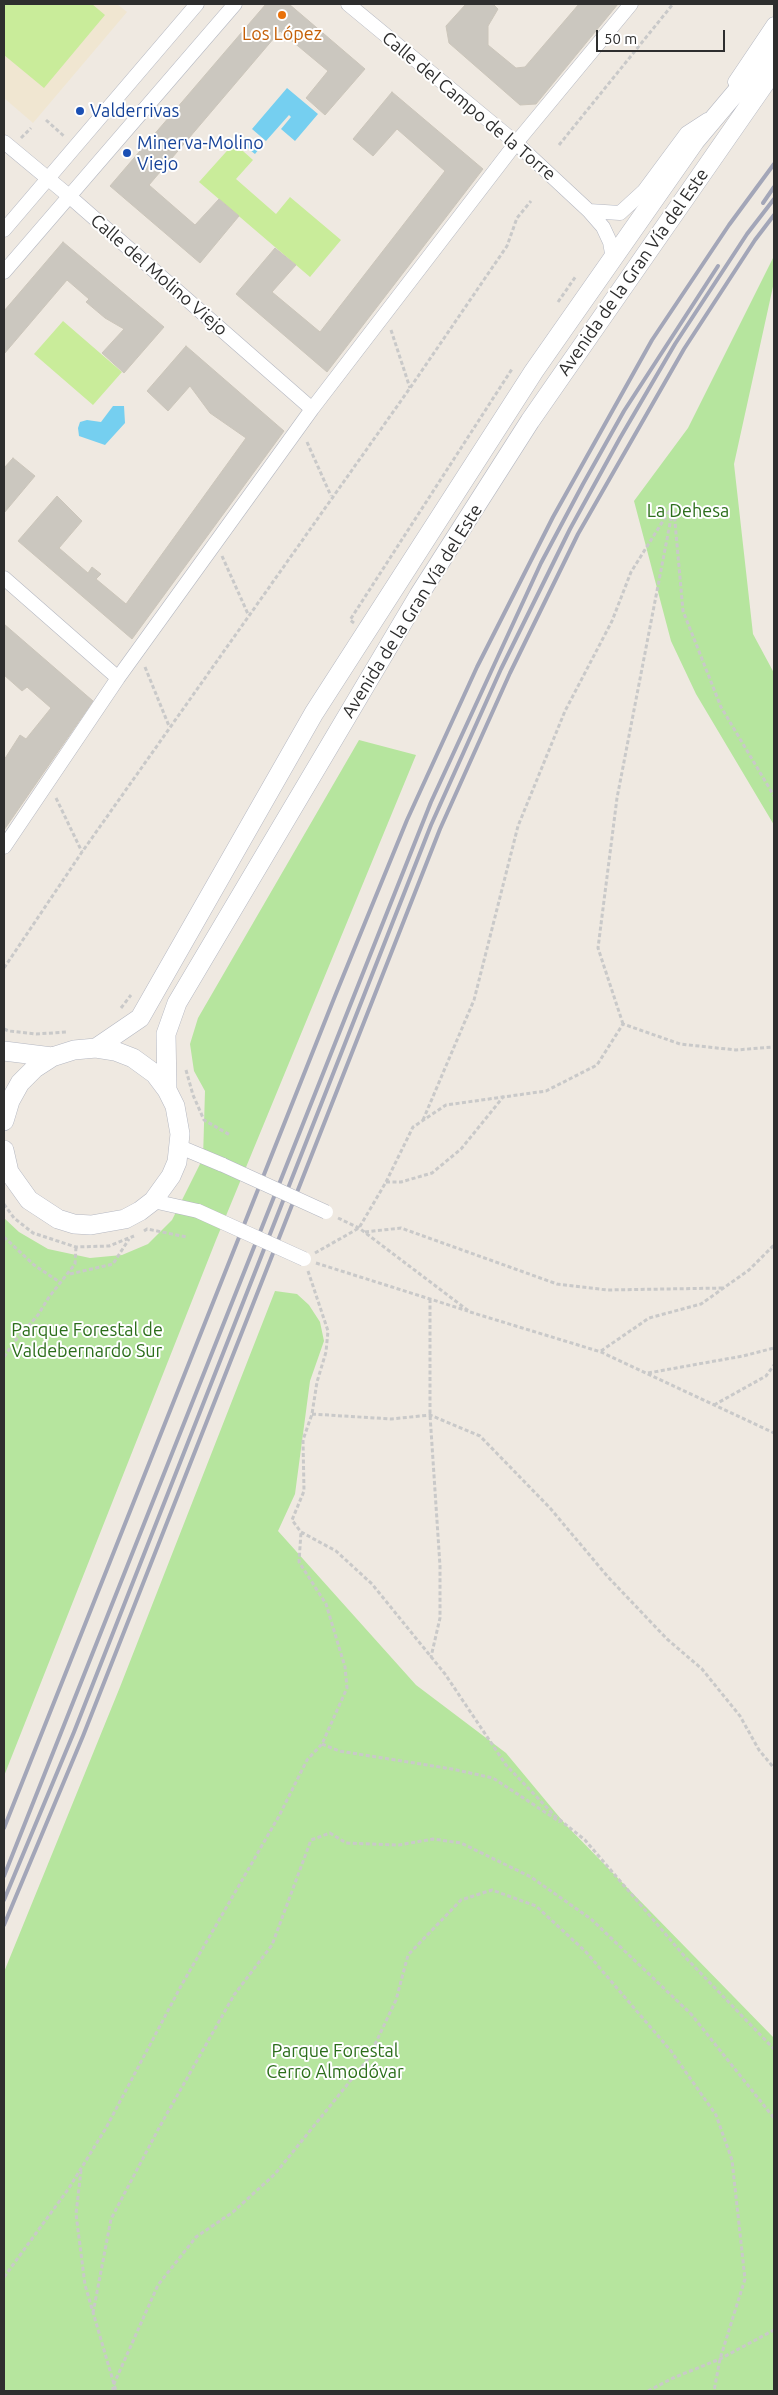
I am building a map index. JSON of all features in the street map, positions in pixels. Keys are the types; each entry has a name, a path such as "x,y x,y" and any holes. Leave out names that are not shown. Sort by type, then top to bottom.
{"street":[{"path":"4,230 197,4"},
{"path":"4,272 235,4"},
{"name":"Calle del Campo de la Torre","path":"348,4 516,143 589,210 603,227 610,242 614,259"},
{"path":"4,847 118,678 312,409 516,143 631,4"},
{"name":"Avenida de la Gran Vía del Este","path":"96,1048 140,1018 314,713 534,371 614,259 774,24"},
{"name":"Avenida de la Gran Vía del Este","path":"695,141 774,47"},
{"name":"Avenida de la Gran Vía del Este","path":"167,1090 166,1034 180,998 435,570 530,421 774,70"},
{"name":"Avenida de la Gran Vía del Este","path":"713,156 774,84"},
{"path":"589,210 620,213 644,191 687,133 710,118"},
{"name":"Calle del Molino Viejo","path":"11,142 47,178 312,409"},
{"path":"4,578 118,678"},
{"path":"4,1121 10,1101 20,1083 35,1068 52,1057 74,1050 96,1048 115,1051 133,1058 155,1074 167,1090 179,1123 180,1147 171,1176 153,1201 140,1211 108,1224 91,1226 74,1224 58,1219 29,1200 9,1172 4,1150"},
{"path":"4,1051 52,1057"},
{"path":"180,1147 326,1212"},
{"path":"153,1201 198,1211 304,1259"}],"path":[{"path":"559,145 673,4"},
{"path":"46,120 67,139"},
{"path":"11,142 31,128"},
{"path":"4,968 82,852 248,614 410,388 507,246 517,218 531,201"},
{"path":"554,308 576,276"},
{"path":"386,313 410,388"},
{"path":"358,625 350,620 517,362"},
{"path":"300,426 331,496"},
{"path":"673,505 683,611 721,707 774,796"},
{"path":"623,1024 598,948 616,798 673,505"},
{"path":"423,1120 474,1000 518,826 565,711 612,621 630,572 673,505"},
{"path":"216,542 248,614"},
{"path":"138,650 170,726"},
{"path":"48,782 82,852"},
{"path":"119,1010 134,991"},
{"path":"623,1024 680,1044 736,1050 774,1047"},
{"path":"304,1259 359,1228 386,1182 413,1127 446,1105 504,1095 546,1091 597,1065 623,1024"},
{"path":"4,1028 9,1031 36,1034 71,1032"},
{"path":"184,1064 193,1095 204,1120 230,1135"},
{"path":"386,1182 401,1182 432,1173 461,1149 504,1095"},
{"path":"326,1212 359,1228 470,1312"},
{"path":"364,1232 400,1228 557,1284 607,1290 724,1288"},
{"path":"68,1274 114,1264 129,1239 147,1229 187,1237"},
{"path":"4,1237 34,1264 61,1283"},
{"path":"601,1352 649,1318 701,1304 749,1270 774,1245"},
{"path":"4,1357 14,1342 38,1315 75,1264 76,1247"},
{"path":"304,1259 601,1352 774,1433"},
{"path":"304,1259 328,1331 326,1352 304,1440 304,1491 292,1520 301,1532 336,1551 372,1584 446,1674 506,1765 570,1829"},
{"path":"430,1299 430,1415 440,1566 440,1618 431,1657"},
{"path":"647,1374 743,1356 774,1348"},
{"path":"714,1405 766,1376 774,1365"},
{"path":"312,1414 390,1420 430,1415 480,1436 550,1508 608,1577 667,1639 702,1669 740,1716 759,1750 774,1768"},
{"path":"4,2277 40,2231 106,2128 227,1904 279,1816 307,1760 322,1744 347,1688 343,1658 326,1604 299,1562 301,1532"},
{"path":"322,1744 339,1751 452,1769 493,1778 570,1829 585,1840 686,1958 774,2049"},
{"path":"93,2313 111,2219 160,2126 234,1995 272,1945 311,1840 330,1833 346,1843 399,1846 433,1839 461,1843 531,1877 591,1918 691,2014 774,2118"},
{"path":"113,2386 158,2285 196,2237 233,2212 275,2174 368,2060 396,2000 408,1955 461,1900 492,1890 536,1906 586,1952 671,2051 716,2115 732,2160 745,2279 720,2359 714,2391"},
{"path":"81,2168 76,2214 85,2285 115,2391"},
{"path":"648,2391 720,2359 774,2330"}],"shaded area":[{"path":"4,4 117,4 127,12 33,123 4,98"}],"green space":[{"path":"4,4 92,4 105,15 44,88 4,55"},
{"path":"234,143 253,160 236,179 276,214 290,197 341,240 310,277 199,182"},
{"name":"La Dehesa","path":"774,256 774,282 734,464 753,634 774,673 774,825 696,694 671,641 634,501 688,428"},
{"path":"63,321 122,372 93,405 34,354"},
{"name":"Parque Forestal de Valdebernardo Sur","path":"359,740 416,755 216,1240 4,1776 4,1218 19,1232 48,1249 90,1258 122,1255 148,1244 172,1220 203,1158 205,1091 194,1071 190,1044 198,1018"},
{"name":"Parque Forestal Cerro Almodóvar","path":"275,1291 297,1294 309,1305 320,1322 324,1341 310,1381 295,1494 278,1531 416,1685 506,1753 566,1825 774,2038 774,2391 4,2391 4,1972 120,1687"}],"water":[{"path":"287,88 318,114 295,141 281,129 291,117 289,115 266,141 252,129"},
{"path":"245,137 259,149 255,154 240,142"},
{"path":"113,406 124,406 125,423 105,445 79,436 78,428 80,422 87,420 101,422"}],"building":[{"path":"266,4 289,4 365,69 325,115 306,98 328,71 280,31 149,185 195,225 219,199 239,216 200,263 110,186"},
{"path":"466,4 493,4 498,9 488,26 488,45 516,68 525,67 579,4 618,4 536,104 520,105 449,43 446,26"},
{"path":"392,92 483,169 327,372 236,294 275,248 296,265 272,292 320,332 445,171 397,129 373,156 353,139"},
{"path":"63,242 164,327 124,373 102,353 124,329 105,318 86,302 89,299 67,280 4,354 4,311"},
{"path":"186,346 284,431 132,639 18,541 57,496 82,521 59,548 88,573 92,567 101,574 96,579 126,604 246,438 210,413 190,386 168,411 147,391"},
{"path":"13,458 35,476 4,513 4,468"},
{"path":"4,624 93,701 4,830 4,760 20,735 26,739 51,708 27,687 22,691 4,675"}],"railway":[{"path":"4,1828 335,996 407,820 477,667 553,517 652,340 729,225 774,164"},
{"path":"763,203 774,187"},
{"path":"4,1900 74,1732 431,825 501,669 570,529 620,438 675,344 747,234 774,199"},
{"path":"4,1925 83,1736 440,829 510,673 578,534 684,349 755,240 774,215"},
{"path":"4,1876 431,802 541,563 583,484 624,411 718,266"}],"place":[{"name":"Los López","path":"282,15"},
{"name":"Valderrivas","path":"80,111"},
{"name":"Minerva-Molino Viejo","path":"127,153"}]}
